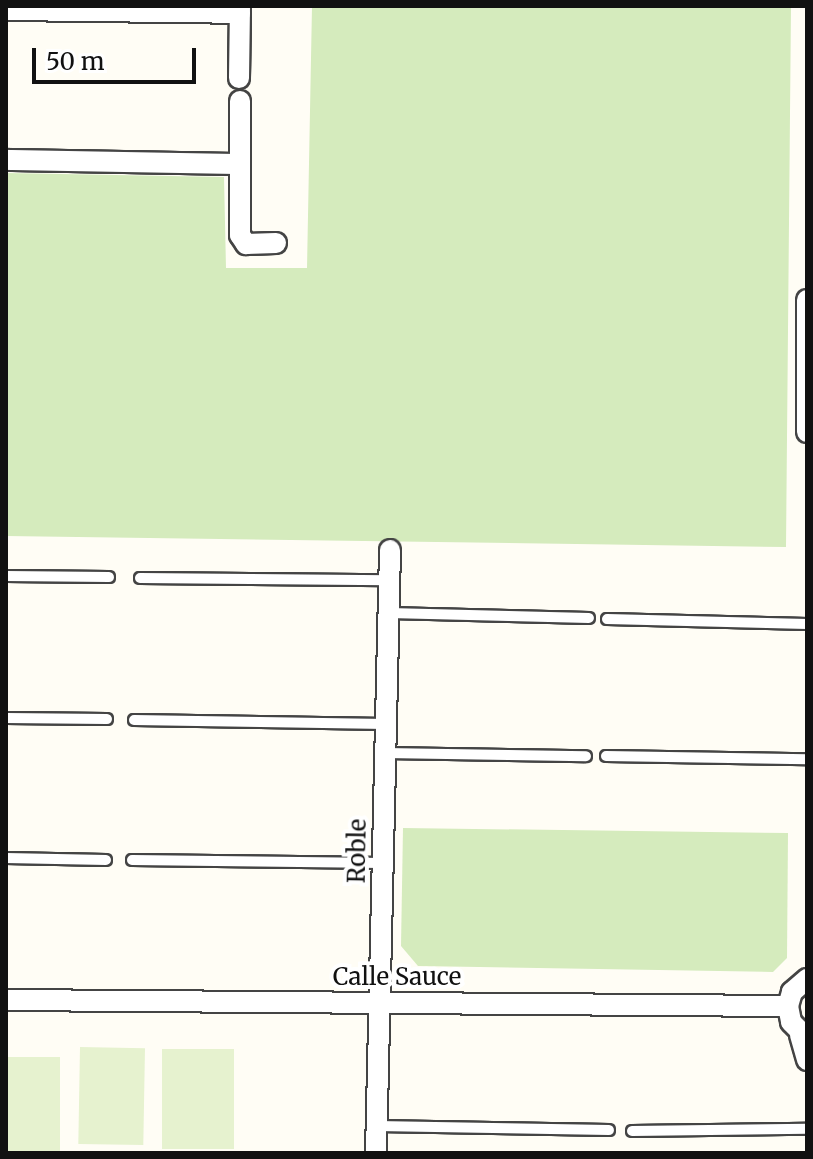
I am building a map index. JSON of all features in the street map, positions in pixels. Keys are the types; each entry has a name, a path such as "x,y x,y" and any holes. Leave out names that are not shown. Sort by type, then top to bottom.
{"street":[{"path":"6,10 240,10 239,78"},
{"path":"240,101 241,242 276,243"},
{"path":"6,160 240,164"},
{"path":"807,300 807,432"},
{"name":"Roble","path":"376,1153 390,550"},
{"path":"807,979 792,992 788,1006 804,1036 807,1060"},
{"name":"Calle Sauce","path":"6,1000 788,1006"}],"lane":[{"path":"6,576 109,577"},
{"path":"140,578 389,580"},
{"path":"389,613 589,618"},
{"path":"607,619 807,624"},
{"path":"6,718 107,719"},
{"path":"134,720 386,724"},
{"path":"385,753 586,756"},
{"path":"606,756 807,759"},
{"path":"6,858 106,860"},
{"path":"132,860 383,863"},
{"path":"377,1126 609,1130"},
{"path":"632,1131 807,1129"}],"green space":[{"path":"312,6 791,6 786,547 6,536 6,173 224,177 226,268 307,268"},
{"path":"403,828 788,833 787,958 773,972 418,966 401,946"},
{"path":"80,1047 145,1048 143,1145 78,1144"},
{"path":"162,1049 234,1049 234,1149 162,1149"},
{"path":"6,1057 60,1057 60,1153 6,1153"}]}
